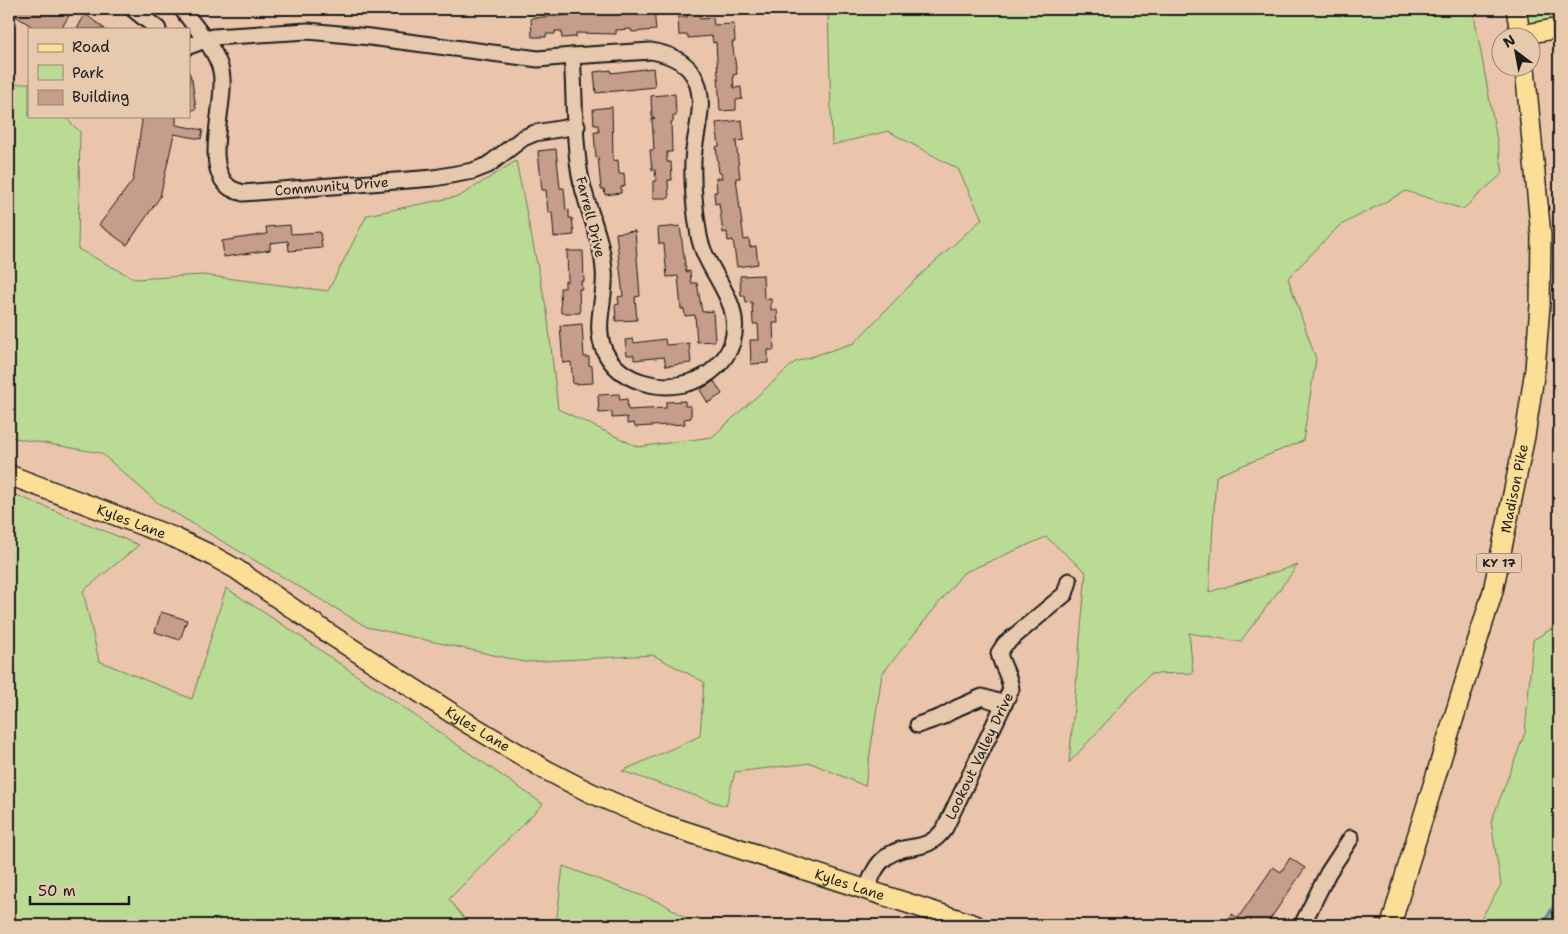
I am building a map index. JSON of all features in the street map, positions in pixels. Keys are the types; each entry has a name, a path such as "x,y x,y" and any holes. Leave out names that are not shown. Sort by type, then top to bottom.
{"main road":[{"path":"1516,9 1520,28"},
{"path":"1540,32 1559,28"},
{"name":"Madison Pike","path":"1391,925 1493,591 1512,510 1527,427 1535,369 1540,306 1541,236 1526,78"},
{"name":"Kyles Lane","path":"9,475 173,537 209,554 236,569 324,631 464,721 546,770 589,792 663,824 975,925"}],"street":[{"path":"133,9 157,28"},
{"path":"182,9 205,40"},
{"name":"Farrell Drive","path":"190,46 213,37 308,31 370,37 538,59 572,56 651,51 666,54 676,59 695,78 701,106 693,160 699,238 728,297 735,329 732,343 722,360 713,370 694,381 663,385 641,382 623,374 605,352 600,338 604,269 598,237 584,195 580,172 572,56"},
{"name":"Community Drive","path":"205,40 221,68 223,84 217,120 219,170 221,178 229,187 243,192 434,178 472,171 488,166 524,138 535,133 577,126"},
{"name":"Lookout Valley Drive","path":"867,889 874,872 884,859 901,850 924,847 937,840 945,828 1011,689 1009,674 1001,663 999,653 1005,644 1066,594 1069,581"},
{"path":"918,725 941,717 982,698 1004,704"},
{"path":"1302,925 1328,873 1351,838"}],"green space":[{"path":"828,9 1473,9 1503,173 1463,209 1406,191 1339,226 1288,278 1316,359 1303,441 1216,476 1209,592 1298,565 1240,642 1189,633 1193,673 1150,674 1069,763 1086,572 1046,537 963,573 882,674 865,786 811,763 735,772 726,806 622,771 700,736 704,682 653,655 525,662 367,627 158,503 101,453 9,437 9,85 28,83 28,118 66,118 80,132 78,249 135,279 202,275 328,291 367,215 460,196 516,161 547,312 558,409 638,447 712,437 795,362 854,343 916,279 982,219 958,169 888,131 832,145"},
{"path":"1516,9 1559,9 1559,28 1540,32 1540,28 1520,28"},
{"path":"9,492 139,545 83,591 99,661 192,699 226,588 294,632 543,804 449,899 469,925 9,925"},
{"path":"1559,624 1559,925 1477,925 1501,885 1491,822 1525,733 1533,640"},
{"path":"563,866 664,904 697,925 556,925"}],"building":[{"path":"9,9 73,9 62,28 34,28 9,12"},
{"path":"654,9 656,30 632,32 631,29 616,30 616,34 576,33 576,37 562,38 561,31 555,31 555,34 546,34 546,37 532,37 531,18 572,15 572,13 593,12 593,15 613,13 613,10"},
{"path":"699,11 700,19 713,18 714,25 734,24 735,42 732,42 737,74 733,75 734,88 741,87 742,99 736,100 736,110 720,111 716,42 713,43 712,36 688,38 688,35 679,35 678,17 687,17 687,12"},
{"path":"85,14 104,28 78,28"},
{"path":"653,68 655,87 596,93 594,72 611,70 611,73"},
{"path":"190,75 192,80 196,109 190,111"},
{"path":"675,94 676,116 673,116 673,122 671,122 672,152 667,152 667,162 671,162 672,180 668,180 669,198 653,198 653,181 656,181 655,170 652,170 650,150 654,150 652,119 655,118 652,117 651,96"},
{"path":"612,107 613,161 618,160 619,174 624,173 625,186 621,187 621,193 605,195 604,189 601,189 598,157 596,158 594,132 599,132 598,125 594,125 593,109"},
{"path":"140,118 176,118 176,125 203,130 201,139 174,134 160,197 127,245 99,225 133,180 142,121"},
{"path":"742,120 744,140 736,141 740,178 736,178 744,240 749,239 750,247 756,246 758,264 737,267 733,240 728,241 727,232 723,233 719,203 715,204 714,192 717,192 716,178 722,178 721,173 719,173 716,147 719,146 716,123"},
{"path":"556,149 560,188 564,188 566,211 569,210 569,218 572,218 574,235 554,237 552,212 548,212 546,190 542,190 538,151"},
{"path":"290,225 291,234 320,232 322,248 289,251 288,241 270,243 270,250 224,257 222,241 267,234 266,227"},
{"path":"680,226 686,272 690,271 691,283 697,283 702,312 713,311 715,341 697,342 695,315 685,316 684,309 681,309 678,276 667,277 664,244 659,244 658,228"},
{"path":"635,231 640,296 635,297 637,320 616,321 615,305 619,304 618,297 623,296 616,233"},
{"path":"567,251 583,251 584,281 581,281 582,289 579,289 580,313 561,313 560,288 565,288 565,281 568,281"},
{"path":"763,275 764,299 771,299 771,310 777,309 778,323 773,323 774,350 768,350 768,363 751,364 750,340 759,340 758,324 753,324 752,302 746,303 745,296 741,296 740,276"},
{"path":"582,324 584,357 589,357 589,365 592,366 593,383 573,384 571,362 563,363 560,326"},
{"path":"633,339 634,343 665,339 666,345 689,343 691,363 666,366 664,357 634,360 634,355 627,355 625,340"},
{"path":"714,381 722,394 708,403 700,390"},
{"path":"619,394 620,400 627,399 628,410 666,408 666,402 685,401 685,406 691,406 691,418 684,419 685,424 635,427 634,423 627,424 627,417 612,418 612,412 599,413 598,395"},
{"path":"161,612 187,620 180,640 155,632"},
{"path":"1290,858 1305,868 1266,925 1224,925 1231,914 1238,918 1273,867 1281,872"}],"waterway":[{"path":"1543,925 1559,898"}]}
